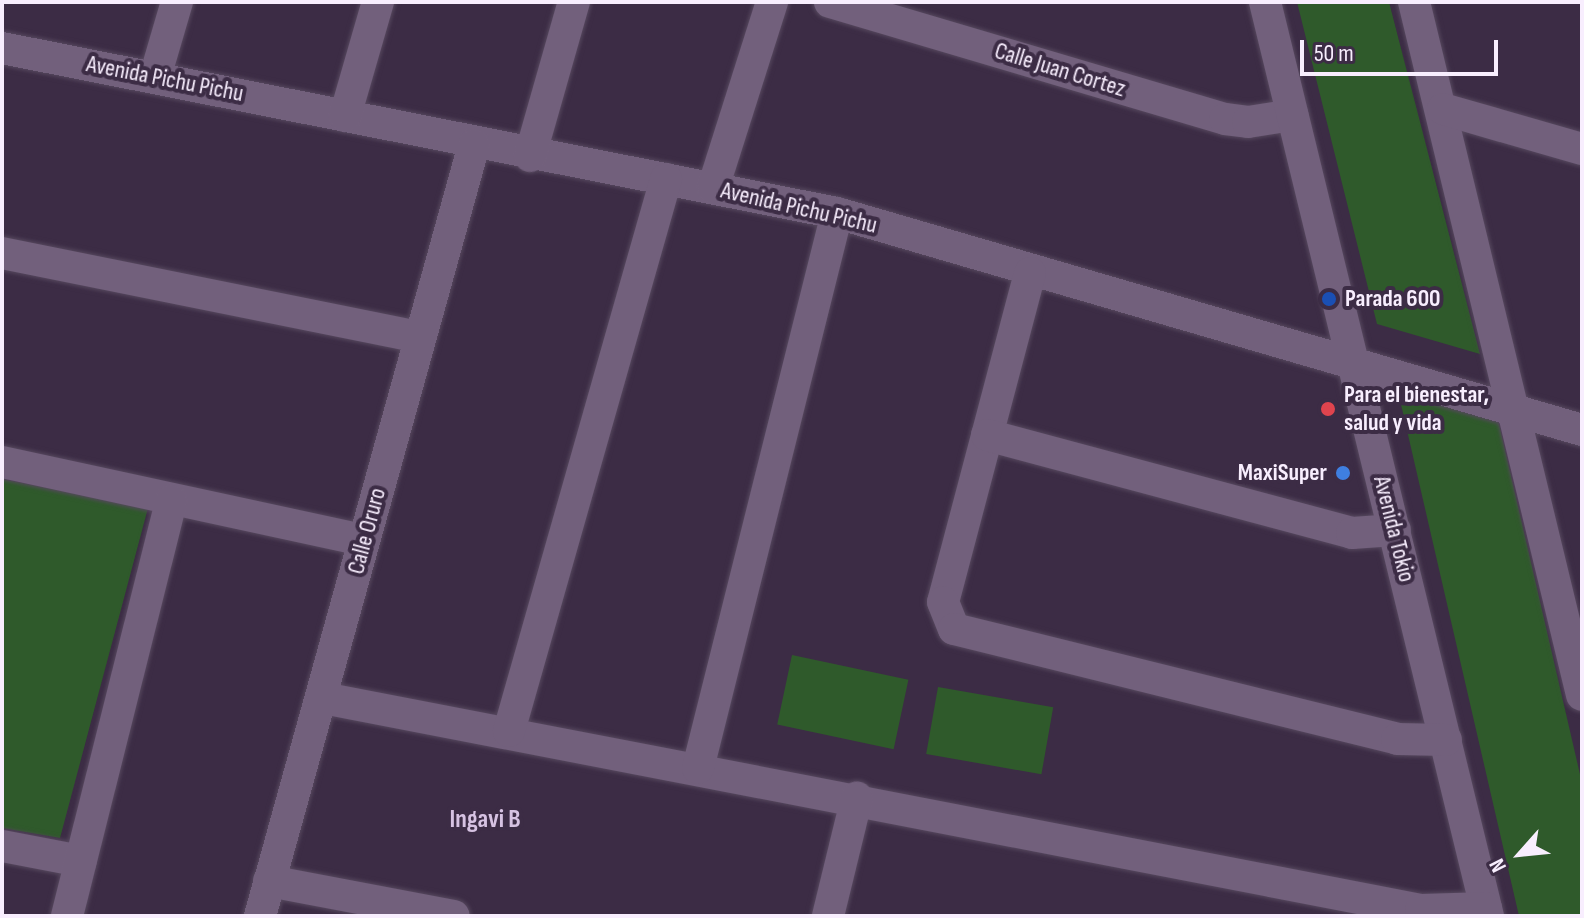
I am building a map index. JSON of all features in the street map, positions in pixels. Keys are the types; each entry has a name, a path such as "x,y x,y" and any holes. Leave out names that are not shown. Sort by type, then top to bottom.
{"street":[{"path":"155,77 177,2"},
{"path":"345,116 378,2"},
{"path":"530,156 574,2"},
{"path":"713,188 772,2"},
{"name":"Calle Juan Cortez","path":"830,2 1225,119 1248,122 1292,115"},
{"name":"Avenida Tokio","path":"1265,2 1487,912"},
{"path":"1414,2 1443,109 1511,410 1578,662 1582,695"},
{"name":"Avenida Pichu Pichu","path":"2,48 345,116 474,145 837,213 1030,273 1582,430"},
{"path":"1443,109 1582,149"},
{"name":"Calle Oruro","path":"260,916 323,698 419,337 474,145"},
{"path":"509,731 666,179"},
{"path":"698,768 837,213"},
{"path":"2,253 419,337"},
{"path":"1030,273 943,602 954,629 1406,741 1446,740"},
{"path":"987,435 1352,533 1395,530"},
{"path":"2,462 171,501 364,540"},
{"path":"67,916 171,501"},
{"path":"323,698 857,797 1421,910 1487,912"},
{"path":"828,916 857,797"},
{"path":"2,846 81,861"},
{"path":"269,881 454,916"}],"green space":[{"path":"1297,2 1389,2 1480,354 1377,324"},
{"path":"1397,387 1496,411 1582,783 1582,916 1519,916"},
{"path":"2,479 148,508 60,838 2,828"},
{"path":"792,655 908,680 894,749 777,724"},
{"path":"938,687 1053,707 1041,774 926,754"}],"place":[{"name":"Parada 600","path":"1329,299"},
{"name":"Para el bienestar, salud y vida","path":"1328,409"},
{"name":"MaxiSuper","path":"1343,473"}],"district":[{"name":"Ingavi B","path":"485,820"}]}
